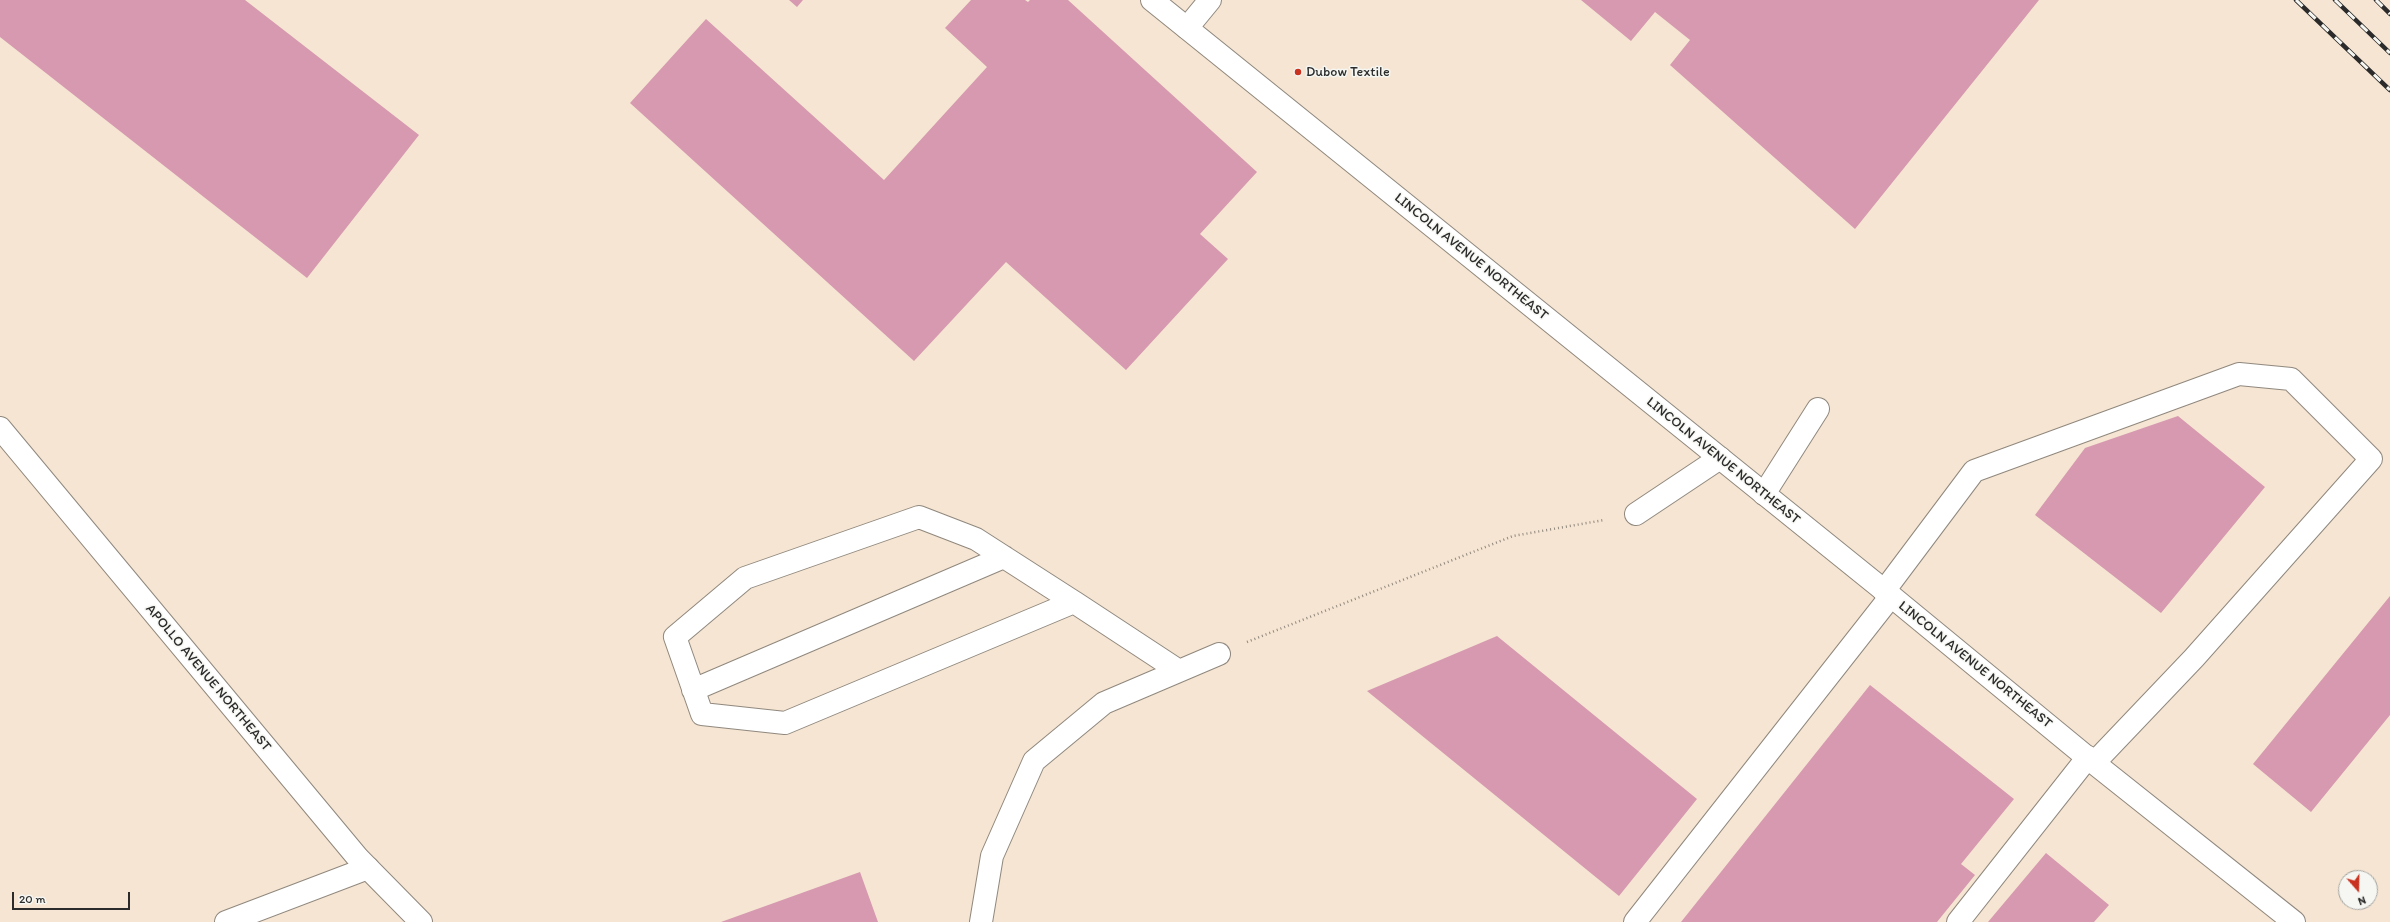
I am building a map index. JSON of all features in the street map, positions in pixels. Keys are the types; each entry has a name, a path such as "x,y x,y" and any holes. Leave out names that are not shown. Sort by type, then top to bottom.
{"street":[{"name":"LINCOLN AVENUE NORTHEAST","path":"1152,0 1887,593 2091,760 2294,922"},
{"path":"1187,28 1210,0"},
{"path":"1635,922 1887,593 1974,471 2239,374 2291,379 2371,459 2194,658 2091,760 1958,922"},
{"path":"1764,494 1818,409"},
{"name":"APOLLO AVENUE NORTHEAST","path":"0,428 368,868 421,922"},
{"path":"1636,514 1720,458"},
{"path":"1074,602 785,723 702,714 675,636 746,578 919,517 976,539 1074,602 1179,671"},
{"path":"693,690 1004,557"},
{"path":"981,922 992,856 1034,761 1104,703 1219,654"},
{"path":"226,922 368,868"}],"path":[{"path":"1219,654 1513,536 1636,514"}],"building":[{"path":"0,0 245,0 419,135 307,278 0,37"},
{"path":"789,0 803,0 797,7"},
{"path":"971,0 1025,0 1028,2 1030,0 1068,0 1257,172 1200,234 1228,259 1126,370 1006,262 914,361 630,103 706,19 884,180 987,67 945,28"},
{"path":"1581,0 2039,0 1855,229 1670,65 1690,40 1655,12 1631,41"},
{"path":"2178,416 2265,487 2161,613 2035,515 2085,448"},
{"path":"2390,596 2390,715 2311,812 2253,764"},
{"path":"1497,636 1697,799 1619,896 1367,691"},
{"path":"1870,685 2014,799 1961,864 1975,875 1937,922 1681,922"},
{"path":"2046,853 2109,905 2094,922 1988,922"},
{"path":"860,872 878,922 721,922"}],"railway":[{"path":"2296,0 2390,90"},
{"path":"2335,0 2390,53"},
{"path":"2376,0 2390,14"}],"place":[{"name":"Dubow Textile","path":"1298,72"}]}
